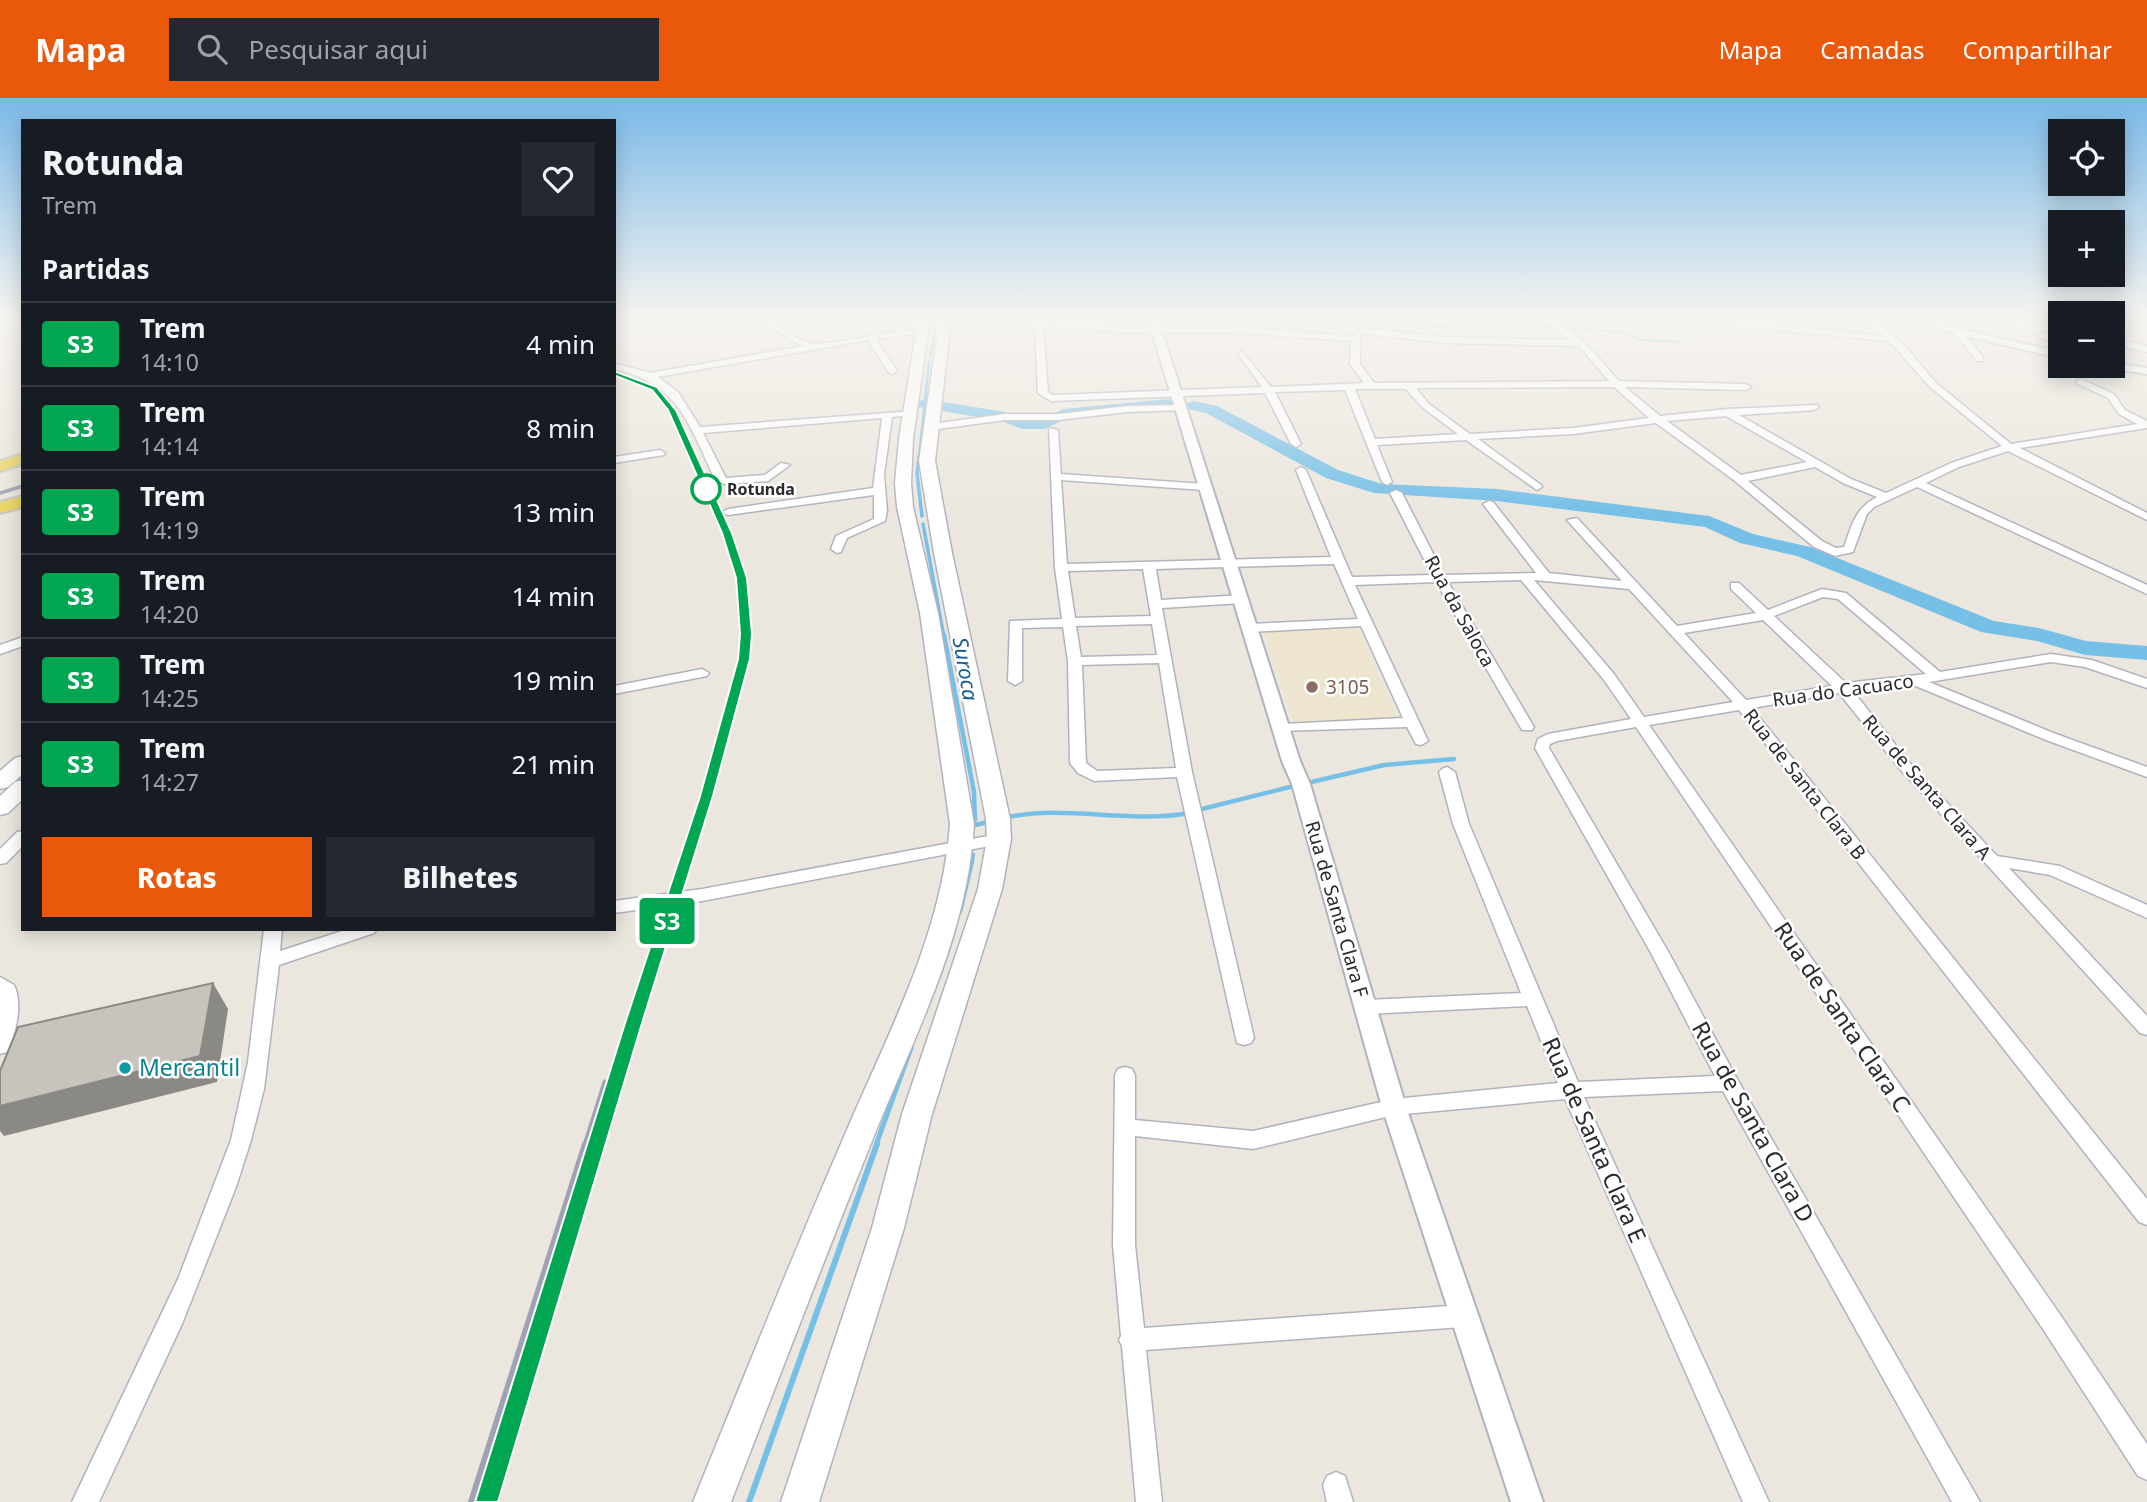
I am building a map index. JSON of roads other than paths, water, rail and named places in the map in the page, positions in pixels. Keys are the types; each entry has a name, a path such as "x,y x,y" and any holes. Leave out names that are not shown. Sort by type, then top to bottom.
{"main road":[{"path":"712,1502 912,1008 953,890 963,845 929,613 903,483 910,418 922,382"},
{"path":"800,1502 888,1228 916,1114 990,889 999,839 998,820 927,461 910,418"},
{"path":"0,466 21,460"},
{"path":"0,508 21,502"},
{"path":"909,523 937,520"},
{"path":"0,782 21,765"},
{"path":"0,808 21,789"}],"street":[{"path":"661,382 679,398 720,479 768,478 785,465"},
{"path":"1043,382 1044,396 1051,398 1177,401"},
{"name":"Rua de Santa Clara F","path":"1171,382 1283,728 1394,1107 1527,1502"},
{"path":"1262,382 1296,444"},
{"path":"1367,382 1371,386"},
{"path":"1614,382 1657,419 1739,479 1818,544 1835,552 1849,549 1862,513 1884,496 1955,465 2009,447 2147,425"},
{"path":"1930,382 2009,447 2147,517"},
{"path":"2081,382 2111,396 2122,412 2147,425"},
{"path":"697,430 910,418 1059,417 1268,389 1616,384 1746,387"},
{"path":"1409,386 1426,406 1537,486"},
{"name":"Rua da Saloca","path":"1349,387 1392,487 1441,580 1527,727"},
{"path":"1371,442 1573,432 1657,419 1814,407"},
{"path":"1727,412 1853,484 1884,496"},
{"path":"837,549 842,536 878,521 882,510 878,491 879,461 910,418"},
{"path":"1053,430 1061,568 1075,661 1078,763 1083,770 1094,776 1184,772"},
{"path":"616,460 660,453"},
{"path":"1739,479 1818,463"},
{"path":"1301,470 1421,741"},
{"path":"1056,477 1112,478 1144,484 1204,487"},
{"path":"1917,483 2147,590"},
{"path":"727,512 878,491"},
{"path":"1489,504 1545,576"},
{"name":"Rua de Santa Clara B","path":"1573,520 1742,704 2147,1214"},
{"path":"1061,568 1339,560"},
{"path":"1149,566 1184,772 1244,1038"},
{"path":"1348,580 1545,576 1631,585"},
{"name":"Rua de Santa Clara C","path":"1525,577 1573,631 1638,721 2051,1321 2147,1467"},
{"name":"Rua de Santa Clara A","path":"1735,586 1763,616 1843,688 1904,765 2147,1028"},
{"path":"1676,630 1763,616 1822,593 1842,596 1937,676"},
{"path":"1157,604 1242,599"},
{"path":"1014,681 1016,624 1160,620"},
{"path":"1250,628 1367,622"},
{"name":"Rua do Cacuaco","path":"1543,742 1553,737 1742,704 2063,658 2110,670 2147,684"},
{"path":"1075,661 1166,659"},
{"path":"616,690 702,673"},
{"path":"1914,680 2051,737 2147,772"},
{"path":"1283,728 1411,722"},
{"name":"Rua de Santa Clara D","path":"1543,742 1542,748 1660,953 1729,1083 1966,1502"},
{"name":"Rua de Santa Clara E","path":"1447,772 1461,824 1571,1090 1756,1502"},
{"path":"0,859 21,838"},
{"path":"616,907 702,895 999,839"},
{"path":"1991,860 2054,870 2147,912"},
{"path":"85,1502 182,1298 238,1149 265,1021 273,931"},
{"path":"270,961 362,931"},
{"path":"0,984 7,990 9,1010 0,1047"},
{"path":"1366,1007 1533,999"},
{"path":"1125,1075 1124,1245 1131,1340 1149,1502"},
{"path":"1125,1127 1237,1140 1253,1139 1394,1107 1571,1090 1729,1083"},
{"path":"1131,1340 1462,1315"}],"waterway":[{"name":"Suroca","path":"919,458 927,382"},
{"path":"925,404 1005,417 1022,424 1044,424 1064,414 1108,408 1169,404"},
{"path":"1194,406 1211,409 1332,474 1380,489 1497,495 1709,522 1747,539 1803,551 1989,627 2039,635 2085,648 2147,653"},
{"name":"Suroca","path":"919,456 917,473 922,516"},
{"name":"Suroca","path":"923,524 944,637"},
{"name":"Suroca","path":"944,635 974,792 975,820"},
{"path":"1307,783 1384,765 1454,759"},
{"path":"1198,810 1298,785"},
{"path":"1004,818 1050,813 1144,816 1190,813"},
{"path":"975,825 992,821"},
{"path":"971,862 973,855"},
{"path":"960,911 972,860"},
{"path":"876,1145 911,1048"},
{"path":"749,1502 877,1144"}],"railway":[{"path":"638,382 654,388 672,410 694,458"},
{"path":"693,456 727,533 742,578 746,636"},
{"path":"0,493 21,487"},
{"path":"686,862 744,659 746,636"},
{"path":"596,1145 686,860"},
{"path":"585,1145 605,1082"},
{"path":"471,1502 585,1144"},
{"path":"487,1502 596,1144"}],"train":[{"name":"S3","path":"487,1502 634,1020 707,796 733,708 744,659 746,634 742,578 727,533 672,410 654,388 642,382"}],"place":[{"name":"Rotunda","path":"706,489"},
{"name":"3105","path":"1312,687"},
{"name":"Mercantil","path":"125,1068"}]}
